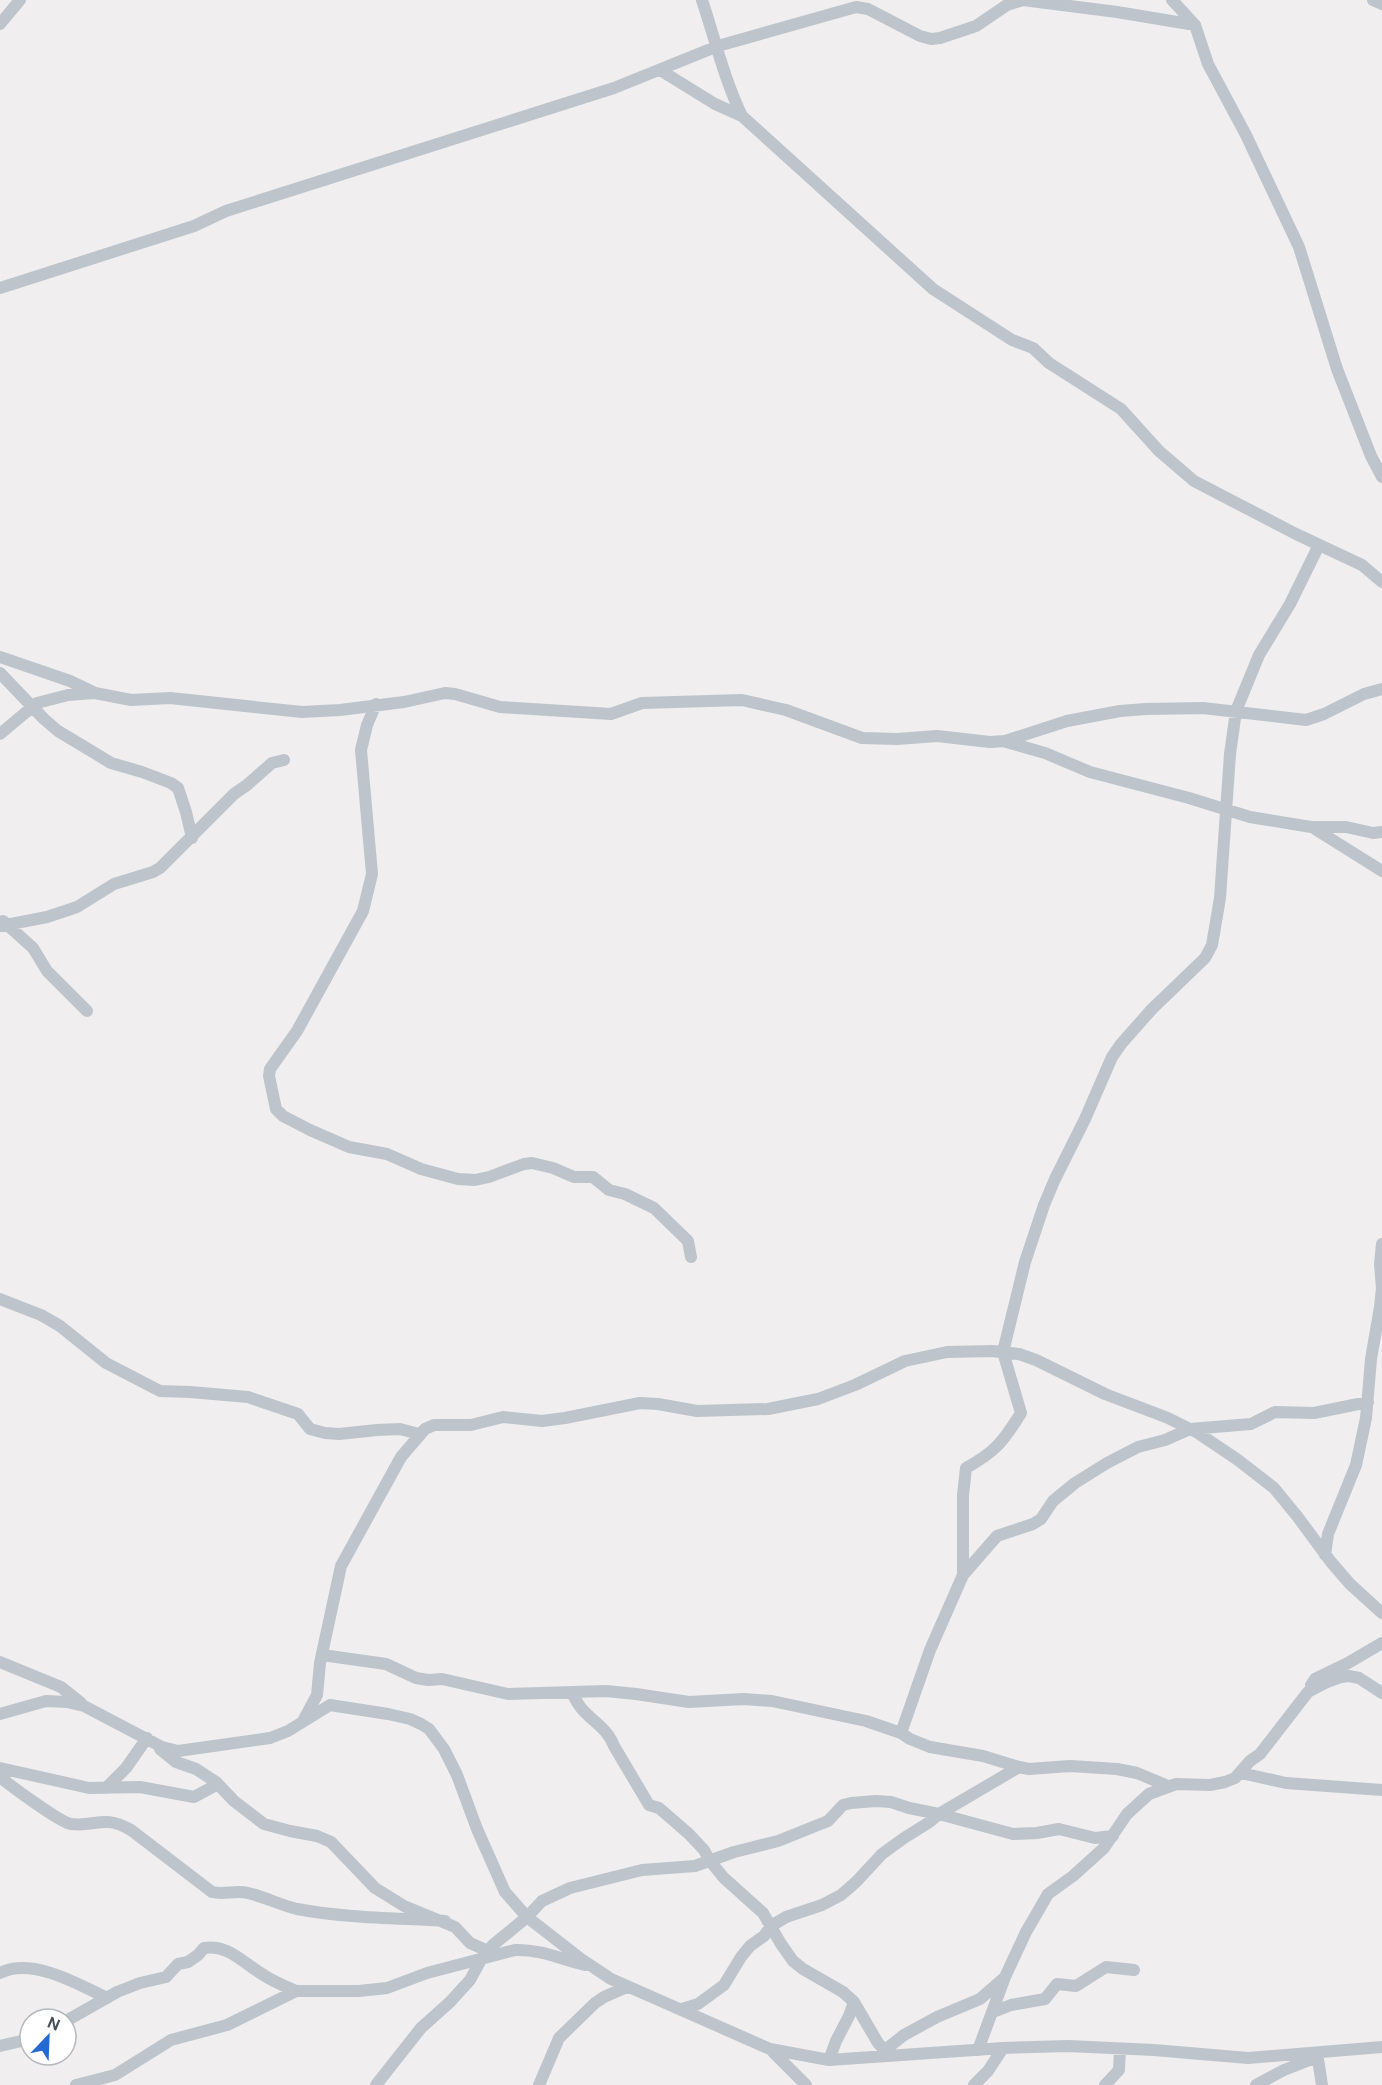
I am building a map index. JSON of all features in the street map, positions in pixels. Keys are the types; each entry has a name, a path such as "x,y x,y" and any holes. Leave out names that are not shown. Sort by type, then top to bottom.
{"street":[{"path":"0,24 21,0"},
{"path":"702,0 726,78 742,116"},
{"path":"0,288 194,226 226,211 614,88 718,46 856,7 868,9 920,36 931,39 976,26 1007,5 1023,0 1195,25"},
{"path":"1172,0 1195,25 1208,64 1299,247 1337,369 1371,456 1382,477"},
{"path":"1373,0 1382,4"},
{"path":"660,70 715,104 742,116 933,289 1012,340 1033,348 1049,363 1121,409 1160,451 1194,481 1362,565 1382,582"},
{"path":"963,1575 963,1495 966,1468 989,1455 1004,1440 1021,1413 1003,1352 1025,1262 1044,1205 1112,1057 1129,1033 1205,958 1212,945 1220,898 1236,711 1259,655 1290,604 1319,545"},
{"path":"0,657 70,681 95,693"},
{"path":"0,673 58,731 111,763 142,772 178,788 192,838"},
{"path":"0,734 32,706 50,698 68,694 95,693 131,700 171,698 302,712 404,702 445,693 500,707 611,714 642,703 742,700 786,710 862,738 897,739 937,736 990,742 1005,741 1067,721 1120,711 1203,708 1306,720 1324,714 1364,694 1382,689"},
{"path":"376,704 367,725 361,750 371,858 370,883 358,921 297,1031 270,1069 268,1076 276,1109 283,1116 349,1147 387,1154 421,1169 449,1177 475,1180 532,1163 553,1168 574,1177 593,1177 609,1190 625,1194 654,1208 688,1241 691,1257"},
{"path":"1005,741 1110,778 1189,798 1250,817 1311,827 1346,827 1373,833 1382,832"},
{"path":"2,923 47,917 77,907 114,884 153,872 192,838 234,794 272,763 284,760"},
{"path":"1311,827 1382,872"},
{"path":"2,923 33,948 47,971 87,1011"},
{"path":"1325,1555 1328,1534 1356,1465 1368,1402 1372,1347 1382,1288 1380,1264 1382,1244"},
{"path":"0,1299 41,1315 60,1326 106,1363 160,1391 248,1397 298,1414 310,1429 325,1434 352,1434 394,1429 419,1434"},
{"path":"303,1723 317,1695 322,1654 341,1566 401,1457 419,1434 435,1425 471,1425 503,1417 542,1421 640,1403 697,1411 768,1409 827,1396 862,1382 896,1364 920,1356 959,1351 1003,1352 1036,1359 1098,1391 1160,1414 1207,1438 1267,1482 1297,1516 1325,1555 1350,1584 1382,1613"},
{"path":"901,1733 934,1640 963,1575 997,1536 1034,1524 1041,1519 1058,1497 1089,1473 1125,1453 1190,1429 1251,1424 1275,1412 1314,1413 1368,1402"},
{"path":"978,2050 1005,1977 1030,1924 1048,1894 1104,1848 1127,1814 1149,1794 1168,1786 1210,1785 1235,1778 1250,1761 1260,1754 1308,1692 1315,1679 1382,1643"},
{"path":"322,1654 386,1664 416,1678 442,1679 499,1693 623,1692 689,1702 744,1699 771,1701 866,1721 901,1733 930,1747 983,1756 1019,1767 1029,1769 1070,1766 1117,1769 1137,1773 1168,1786"},
{"path":"0,1662 61,1687 84,1706 170,1750 190,1750 270,1738 303,1723 330,1705 410,1719 422,1724 444,1749 506,1892 527,1917 592,1967 627,1987 770,2049 830,2060 887,2053 1068,2046 1248,2058 1317,2055 1382,2047"},
{"path":"1308,1692 1341,1677 1349,1676 1359,1678 1382,1692"},
{"path":"572,1692 580,1709 593,1722 604,1728 610,1736 649,1805 658,1808 688,1834 704,1850 724,1878 764,1913 793,1961 843,1992 854,2002 878,2043 887,2053"},
{"path":"0,1714 55,1700 84,1706"},
{"path":"150,1740 167,1757 196,1769 218,1784 255,1819 274,1828 325,1838 384,1894 404,1906 446,1921 485,1955"},
{"path":"106,1788 150,1740"},
{"path":"682,2009 698,2004 724,1985 745,1951 764,1936 771,1926 786,1917 822,1905 841,1894 856,1882 882,1854 904,1838 939,1814 1019,1767"},
{"path":"0,1768 75,1786 140,1787 194,1797 218,1784"},
{"path":"1241,1773 1286,1783 1382,1790"},
{"path":"0,1777 65,1822 79,1824 101,1821 121,1824 212,1892 218,1894 248,1892 294,1908 329,1914 446,1921"},
{"path":"376,2085 422,2028 470,1980 485,1955 542,1901 570,1888 624,1873 688,1868 734,1852 778,1841 828,1821 843,1805 851,1803 891,1802 1013,1834 1059,1829 1095,1838 1113,1836"},
{"path":"78,2014 140,1983 166,1977 178,1964 189,1962 204,1948 213,1946 231,1952 272,1980 296,1990 359,1991 387,1988 485,1955 515,1950 528,1950 592,1967"},
{"path":"0,1973 18,1967 40,1970 107,1998"},
{"path":"993,2012 1011,2005 1045,1999 1057,1984 1076,1986 1106,1967 1134,1970"},
{"path":"887,2053 904,2036 937,2017 980,1999 1005,1977"},
{"path":"539,2085 559,2038 595,2003 627,1987"},
{"path":"76,2085 115,2075 171,2040 227,2025 296,1990"},
{"path":"830,2060 854,2002"},
{"path":"0,2046 18,2042"},
{"path":"974,2085 988,2071 1003,2048"},
{"path":"770,2049 806,2085"},
{"path":"1105,2085 1119,2070 1120,2049"},
{"path":"1256,2085 1317,2055"},
{"path":"1317,2055 1322,2085"}]}
